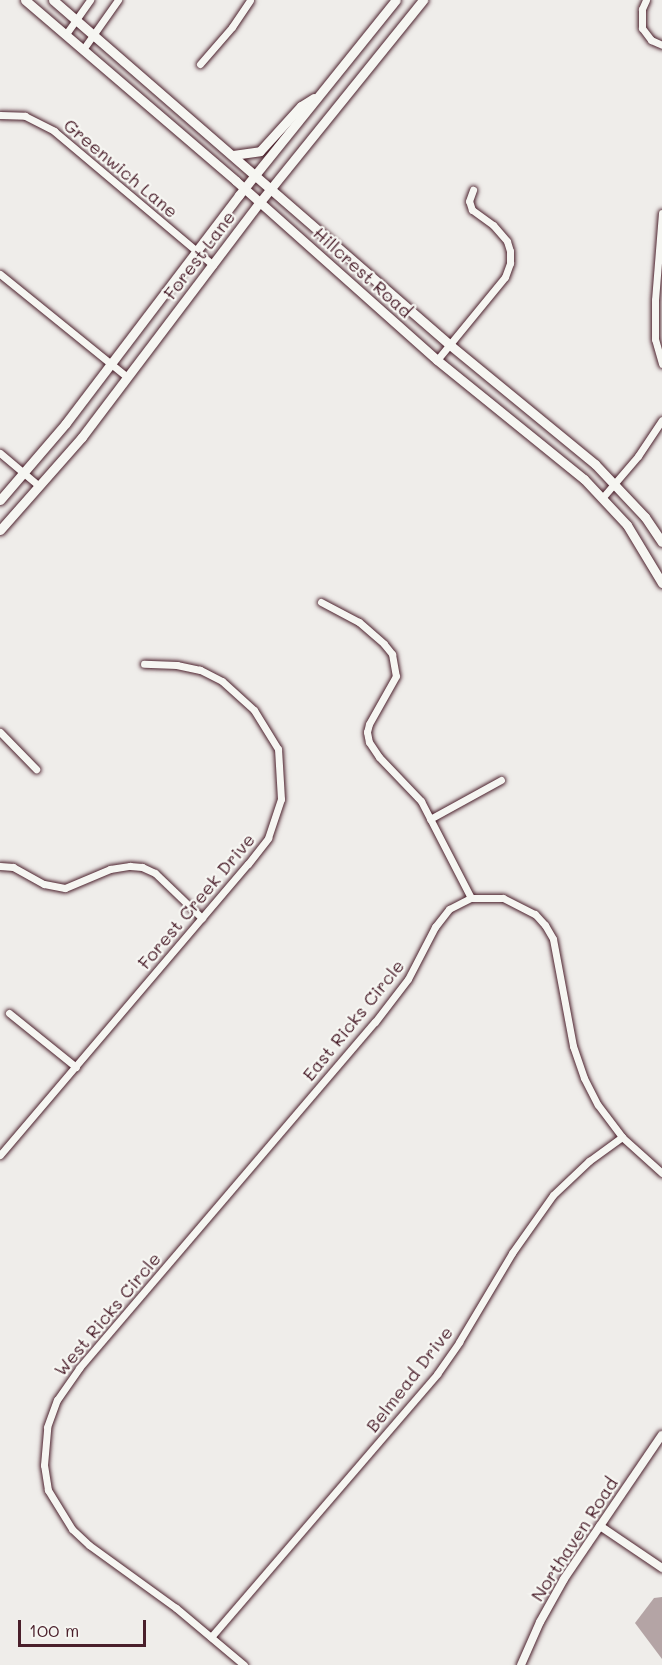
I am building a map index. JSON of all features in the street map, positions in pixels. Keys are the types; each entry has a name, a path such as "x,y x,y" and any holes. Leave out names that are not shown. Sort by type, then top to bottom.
{"main road":[{"name":"Hillcrest Road","path":"25,0 84,48 437,360 568,464 603,497 646,553 662,583"},
{"name":"Hillcrest Road","path":"53,0 450,345 579,449 645,517 662,542"},
{"name":"Forest Lane","path":"0,500 111,364 255,174 396,0"},
{"name":"Forest Lane","path":"0,530 82,437 260,202 423,0"},
{"path":"233,155 260,151 301,106 323,91"}],"street":[{"path":"66,34 90,0"},
{"path":"84,48 118,0"},
{"path":"200,64 232,27 250,0"},
{"path":"646,0 642,9 642,28 651,39 662,45"},
{"name":"Greenwich Lane","path":"0,115 33,119 54,131 213,265"},
{"path":"437,360 505,277 510,263 507,241 493,225 472,210 469,201 473,190"},
{"path":"662,213 655,300 655,339 662,364"},
{"path":"0,274 127,377"},
{"path":"603,497 662,420"},
{"path":"0,453 39,486"},
{"path":"321,602 359,622 392,654 396,676 369,724 367,732 369,742 379,757 421,801 471,898 503,898 517,902 535,914 545,925 553,939 573,1046 584,1078 598,1105 622,1137 662,1173"},
{"name":"Forest Creek Drive","path":"0,1155 268,838 281,799 278,749 254,710 222,681 200,670 177,665 144,664"},
{"path":"0,732 36,769"},
{"path":"430,819 501,780"},
{"path":"0,866 13,867 44,884 64,888 110,870 130,866 142,867 155,873 202,918"},
{"name":"East Ricks Circle","path":"204,1222 408,979 442,917 449,909 471,898"},
{"path":"9,1013 76,1067"},
{"name":"Belmead Drive","path":"211,1637 437,1374 517,1244 553,1195 589,1161 622,1137"},
{"name":"West Ricks Circle","path":"204,1222 64,1388 47,1427 44,1466 48,1490 72,1529 89,1545 152,1589 244,1665"},
{"name":"Northaven Road","path":"521,1665 549,1603 662,1435"},
{"path":"600,1526 662,1568"}],"shaded area":[{"path":"662,1597 662,1659 635,1623 654,1598"}]}
